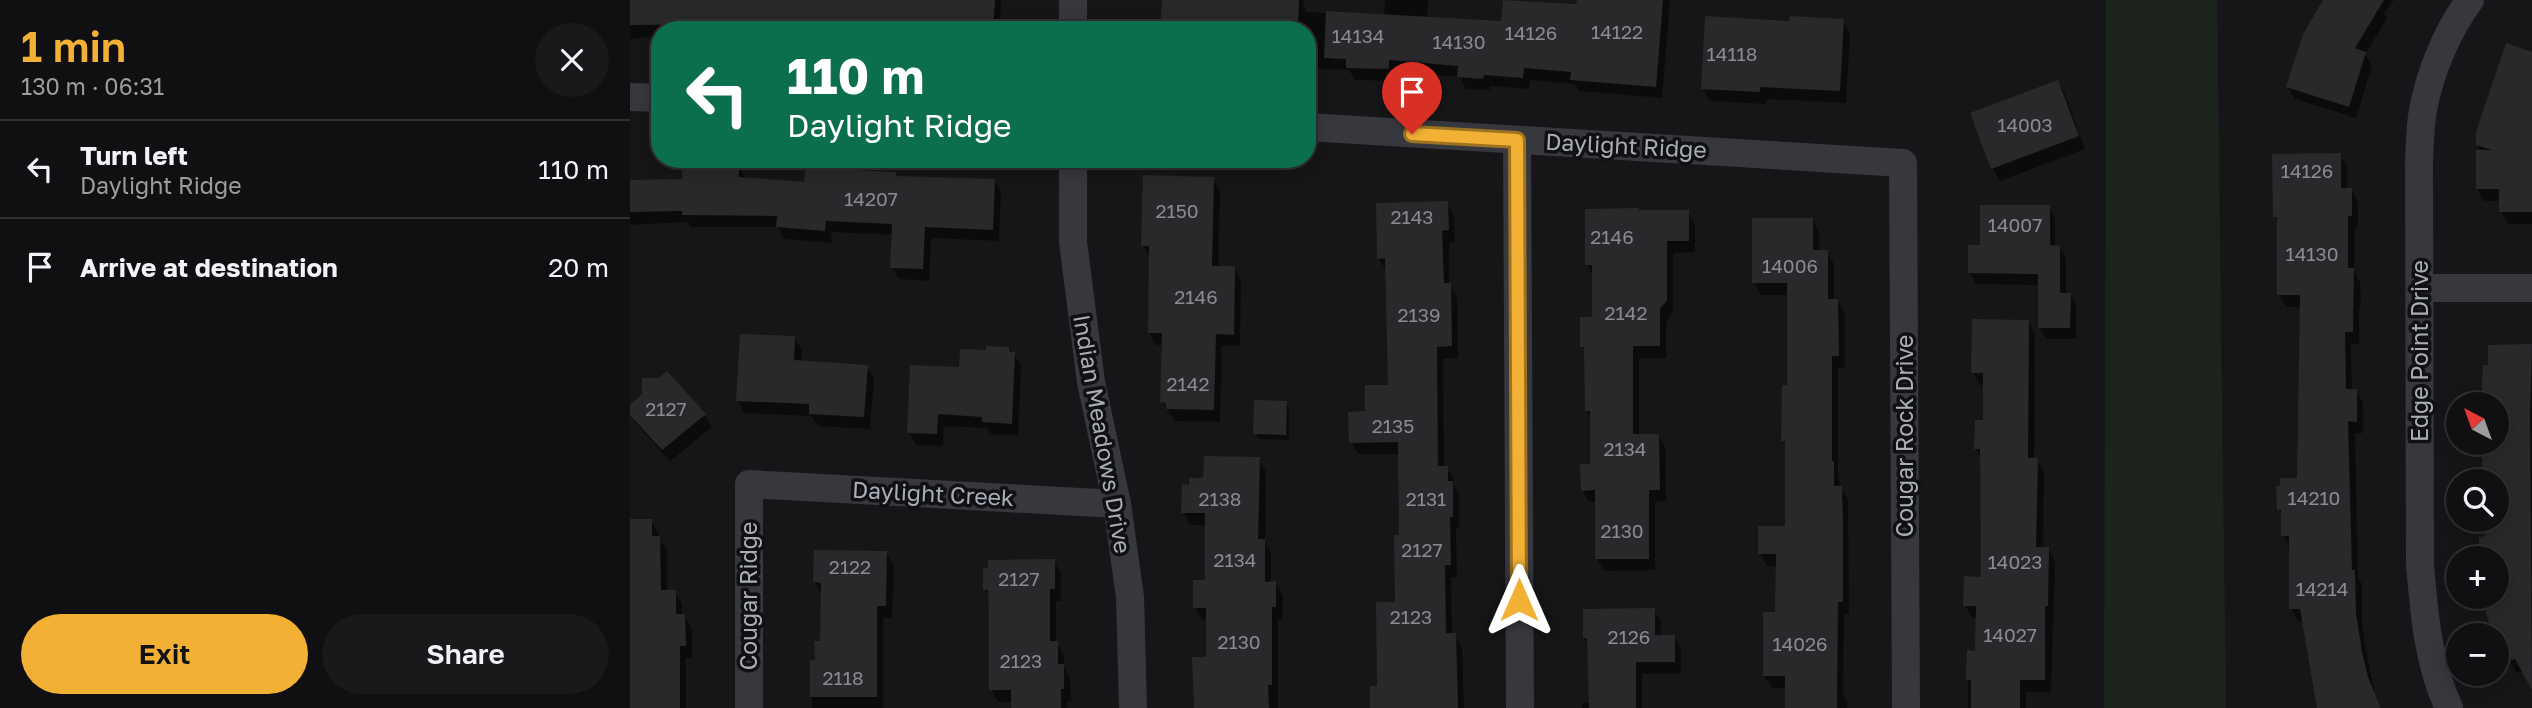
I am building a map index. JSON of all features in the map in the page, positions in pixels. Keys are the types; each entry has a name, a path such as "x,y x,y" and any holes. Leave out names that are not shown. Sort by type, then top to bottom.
{"street":[{"path":"1073,0 1073,21"},
{"name":"Edge Point Drive","path":"2449,708 2442,694 2425,627 2420,565 2419,160 2423,110 2439,56 2470,0"},
{"path":"630,97 651,98"},
{"name":"Daylight Ridge","path":"1316,128 1903,163"},
{"path":"1517,140 1520,708"},
{"name":"Cougar Rock Drive","path":"1903,163 1906,708"},
{"name":"Indian Meadows Drive","path":"1073,168 1073,243 1082,326 1117,504 1130,597 1133,708"},
{"path":"2420,288 2532,288"},
{"name":"Daylight Creek","path":"749,484 1117,504"},
{"name":"Cougar Ridge","path":"749,484 749,708"}],"shaded area":[{"path":"2106,0 2217,0 2226,708 2104,708"}],"building":[{"path":"630,0 995,0 994,21 651,21 651,25 630,25"},
{"path":"1162,0 1299,0 1298,21 1161,21"},
{"path":"1503,0 1576,4 1577,0 1663,0 1656,87 1570,80 1571,72 1524,68 1523,78 1484,75 1483,79 1457,77 1458,66 1389,60 1389,69 1346,68 1346,59 1324,58 1326,11 1501,21"},
{"path":"2323,0 2384,0 2355,48 2366,52 2349,107 2286,87 2303,34"},
{"path":"1705,16 1789,21 1790,16 1844,19 1840,91 1760,87 1760,92 1701,89"},
{"path":"2506,43 2532,52 2532,212 2499,212 2499,189 2476,189 2476,150 2492,150 2476,145 2476,132"},
{"path":"2058,80 2079,136 1991,169 1970,113"},
{"path":"2341,153 2341,188 2352,188 2352,216 2348,216 2348,268 2354,268 2353,332 2345,332 2346,389 2357,389 2357,422 2348,421 2352,570 2355,570 2356,613 2362,652 2368,677 2381,708 2317,708 2300,609 2289,609 2289,536 2281,536 2281,510 2277,510 2276,486 2280,486 2280,478 2297,478 2300,295 2277,295 2277,217 2273,217 2272,154"},
{"path":"682,168 739,168 739,177 804,182 805,168 896,172 896,176 995,179 993,230 925,227 923,269 890,268 892,224 826,221 825,231 776,227 777,216 682,215 682,211 630,212 630,180 682,179"},
{"path":"1143,175 1214,177 1212,266 1235,266 1234,335 1216,334 1214,410 1166,409 1166,403 1160,402 1162,333 1148,333 1149,246 1141,246"},
{"path":"1448,201 1449,230 1442,231 1444,283 1451,283 1452,346 1437,347 1438,466 1448,466 1448,481 1453,481 1453,517 1450,517 1451,565 1445,565 1446,633 1456,633 1458,708 1370,708 1370,686 1377,686 1376,602 1395,602 1394,535 1399,535 1398,442 1349,443 1348,412 1365,411 1365,385 1388,385 1385,258 1377,259 1376,203"},
{"path":"1980,205 2050,205 2050,245 2060,246 2060,293 2071,293 2070,328 2038,328 2038,274 1968,273 1968,245 1980,245"},
{"path":"1585,209 1689,210 1689,241 1667,241 1667,300 1660,309 1660,346 1633,346 1633,434 1659,434 1660,490 1649,490 1649,559 1595,559 1595,490 1581,491 1580,464 1590,464 1590,411 1585,411 1584,347 1580,347 1580,317 1592,317 1592,265 1585,265"},
{"path":"1752,218 1813,218 1813,250 1828,250 1828,299 1838,299 1839,356 1832,356 1832,461 1834,486 1842,486 1843,526 1843,602 1838,602 1837,708 1785,708 1785,676 1763,676 1763,612 1775,612 1776,554 1758,554 1758,526 1785,526 1785,441 1781,441 1782,385 1787,385 1787,283 1752,283"},
{"path":"1972,319 2029,320 2028,458 2038,458 2036,547 2049,547 2048,606 2045,606 2045,680 2020,680 2020,708 1971,708 1971,680 1966,680 1967,650 1975,651 1976,606 1963,606 1964,576 1981,577 1980,449 1974,449 1975,420 1983,420 1983,373 1971,373"},
{"path":"740,334 795,336 794,360 868,365 864,417 809,414 809,404 736,401"},
{"path":"2532,344 2532,690 2515,659 2509,661 2509,623 2489,623 2485,609 2509,609 2509,546 2479,546 2479,537 2485,536 2485,532 2509,532 2509,469 2482,469 2482,455 2510,455 2510,392 2482,392 2483,365 2488,365 2488,345"},
{"path":"986,346 1009,347 1009,352 1015,352 1012,424 982,422 982,417 938,414 937,434 907,433 910,365 959,367 960,349 986,350"},
{"path":"667,371 706,414 662,450 630,415 630,405 642,394 642,378 659,378"},
{"path":"1254,400 1287,401 1286,435 1253,434"},
{"path":"1204,456 1260,457 1258,539 1265,539 1265,582 1276,581 1276,607 1272,607 1272,685 1268,685 1269,708 1194,708 1192,657 1206,657 1206,608 1193,608 1193,580 1205,580 1205,513 1181,513 1182,484 1189,485 1189,478 1203,478"},
{"path":"630,519 652,519 652,536 660,536 661,590 676,590 676,614 685,614 686,646 680,646 680,708 630,708"},
{"path":"814,550 887,551 886,606 877,606 877,697 810,697 810,660 815,660 814,641 820,641 821,583 813,582"},
{"path":"1055,559 1055,589 1050,589 1050,641 1058,641 1058,664 1064,664 1061,708 1011,708 1011,690 989,690 988,590 983,590 983,568 988,568 988,560"},
{"path":"1655,608 1655,635 1675,635 1675,662 1636,662 1636,708 1589,708 1587,638 1583,638 1583,609"}],"route":[{"path":"1412,134 1517,140 1519,600"}]}
